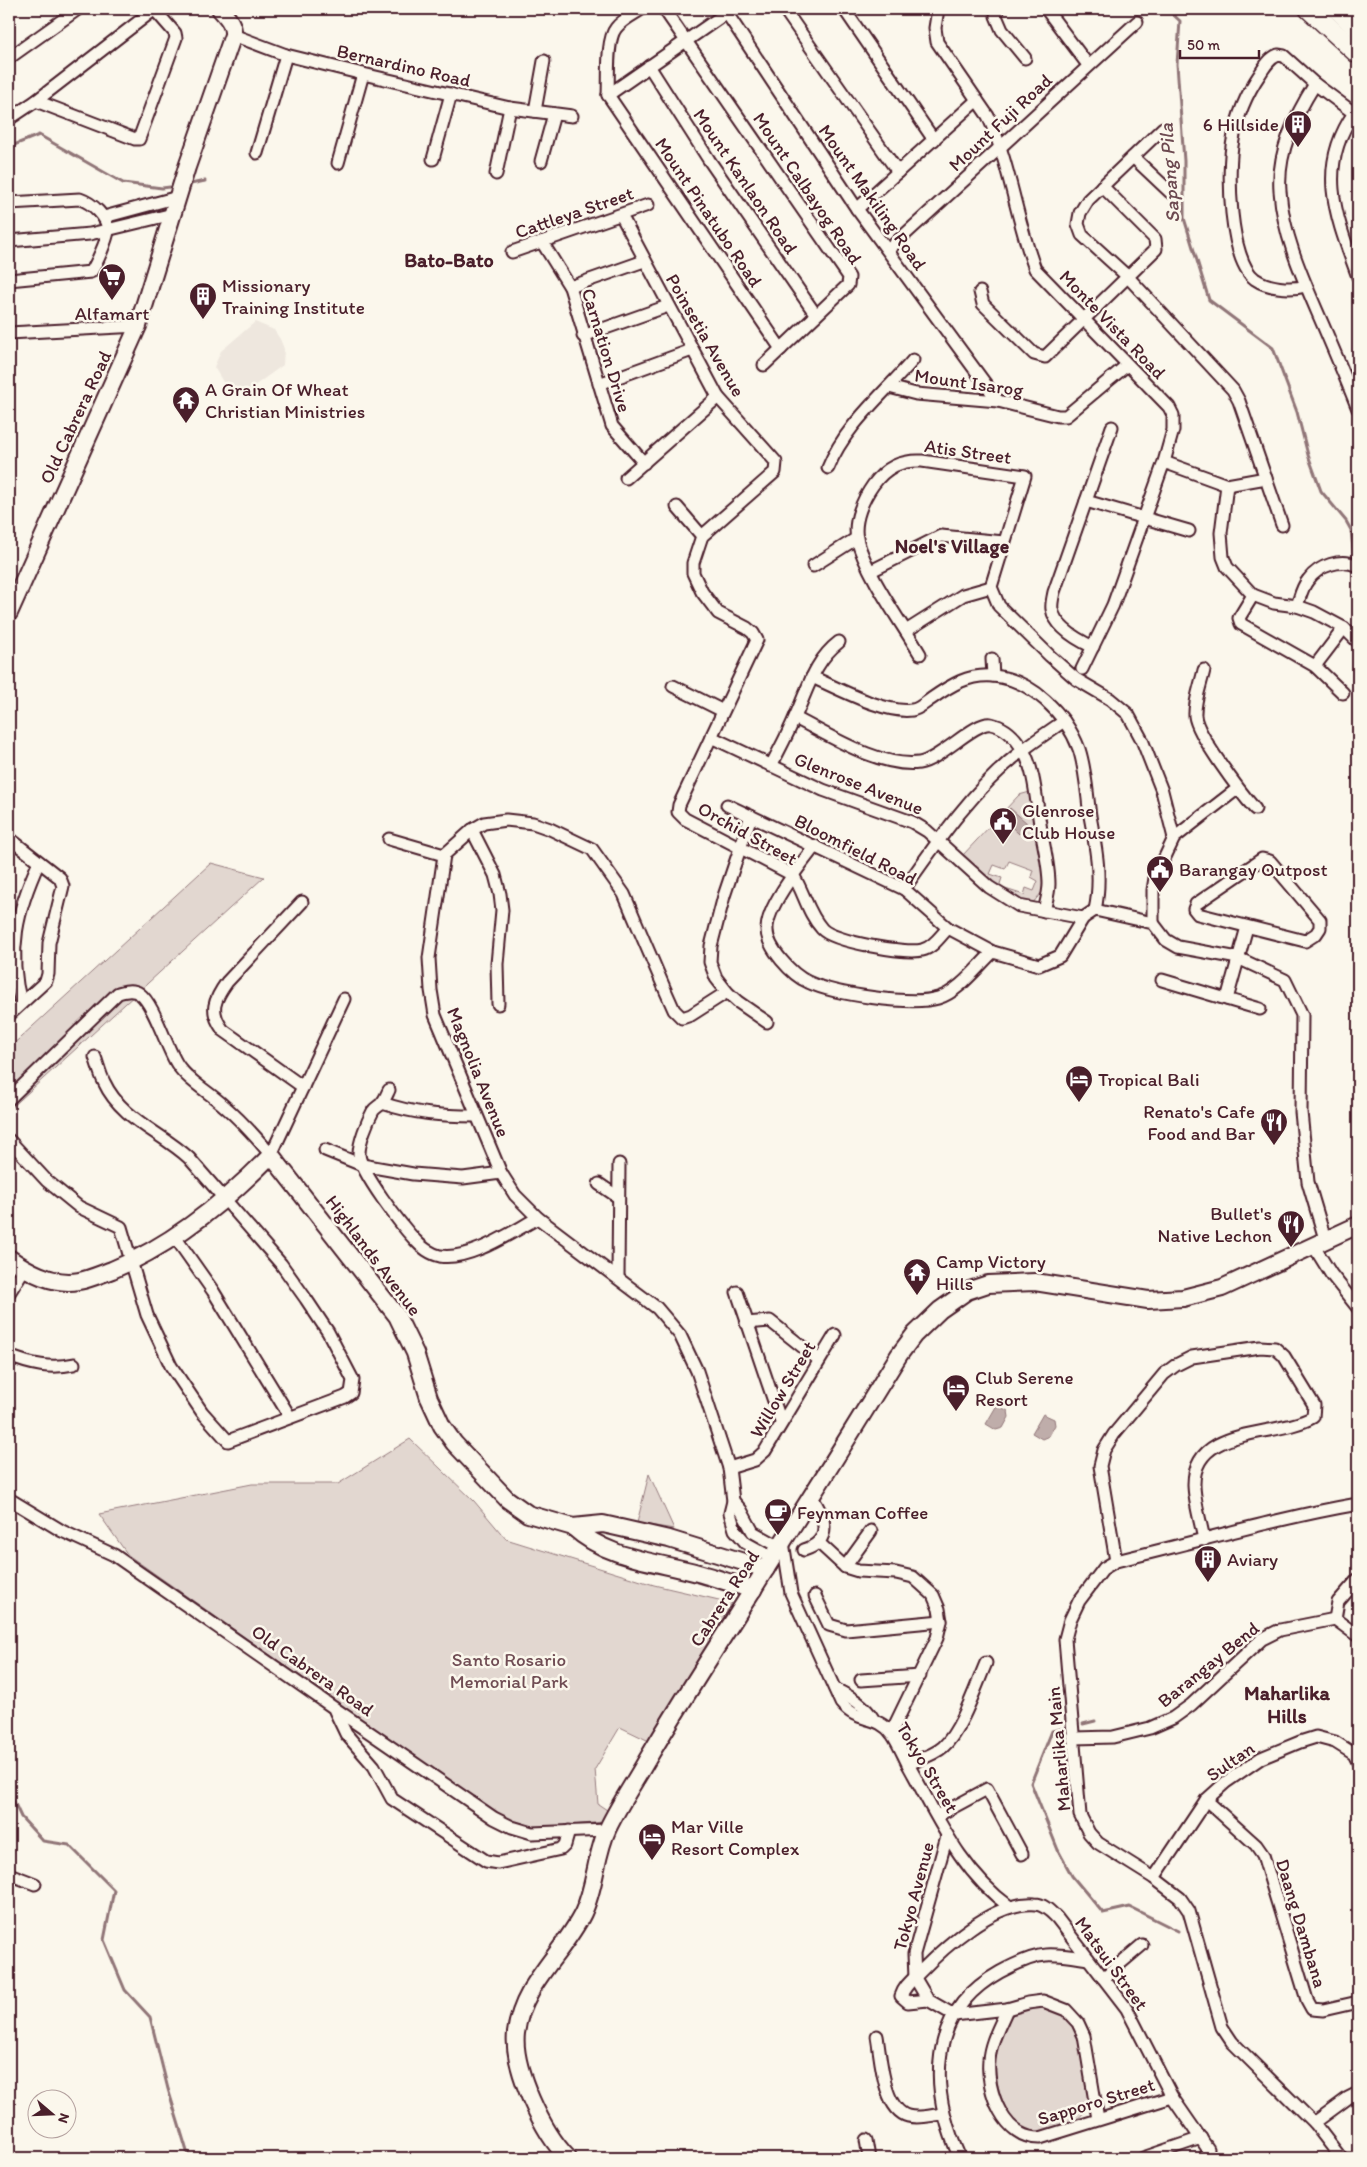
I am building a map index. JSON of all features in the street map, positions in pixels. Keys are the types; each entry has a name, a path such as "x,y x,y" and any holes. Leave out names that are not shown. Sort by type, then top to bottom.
{"main road":[{"path":"1309,9 1358,54"},
{"path":"1337,9 1358,29"}],"street":[{"path":"9,58 78,9"},
{"path":"9,119 36,101 154,9 175,33 176,38 139,139 36,101"},
{"path":"220,9 234,29 233,35"},
{"path":"608,95 610,42 613,33 617,26 642,9"},
{"name":"Mount Calbayog Road","path":"664,9 849,277 848,285 764,366"},
{"path":"784,9 898,172"},
{"path":"844,9 934,140"},
{"name":"Monte Vista Road","path":"938,9 935,28 937,42 988,116 1000,145 1026,245 1035,269 1169,407 1173,415 1173,430 1164,462 1113,605 1082,669"},
{"path":"998,9 996,16 1002,30 1025,58"},
{"path":"1046,9 1088,65"},
{"path":"608,95 727,10"},
{"name":"Mount Makiling Road","path":"727,10 857,209 998,401"},
{"name":"Mount Fuji Road","path":"888,250 1000,145 1137,22"},
{"name":"Bernardino Road","path":"233,35 286,55 363,74 510,108 572,116"},
{"name":"Old Cabrera Road","path":"9,613 138,326 178,197 233,35"},
{"path":"1306,286 1281,287 1265,284 1253,278 1244,266 1236,242 1232,214 1231,154 1237,122 1256,80 1268,62 1278,54 1284,56 1315,84 1356,115 1343,128 1336,146 1332,162 1332,183 1340,223 1358,277"},
{"path":"257,153 286,55"},
{"path":"535,111 544,61"},
{"name":"Mount Kanlaon Road","path":"648,66 816,315"},
{"path":"338,162 363,74"},
{"path":"1315,84 1302,104 1287,138 1281,166 1280,190 1284,216 1306,286 1358,409"},
{"path":"433,159 451,94"},
{"name":"Mount Pinatubo Road","path":"608,95 781,349"},
{"path":"857,209 977,100"},
{"path":"496,174 510,108"},
{"path":"541,161 554,114"},
{"path":"1163,128 1088,200 1080,213 1078,224 1082,235 1127,276 1233,390 1239,401 1282,525"},
{"path":"1133,157 1170,192"},
{"path":"980,292 983,304 1034,354 1045,357 1156,248 1155,239 1102,186"},
{"path":"104,217 178,197"},
{"path":"9,203 80,199 87,201 104,217 108,231 91,272 9,280"},
{"name":"Cattleya Street","path":"512,252 648,205"},
{"path":"9,241 90,234 173,214"},
{"name":"Poinsetia Avenue","path":"621,214 644,261 718,397 776,462 775,472 702,536"},
{"name":"Carnation Drive","path":"542,242 570,287 583,336 612,426 644,463"},
{"path":"570,287 644,261"},
{"path":"583,336 668,306"},
{"path":"9,332 138,326"},
{"path":"598,384 692,350"},
{"path":"889,387 913,360"},
{"name":"Mount Isarog","path":"828,468 832,458 849,432 869,406 889,387 916,394 998,401 1058,416 1066,416 1127,365"},
{"path":"626,478 718,397"},
{"path":"1093,647 1077,639 1058,621 1052,608 1054,592 1112,426"},
{"name":"Atis Street","path":"857,538 857,522 865,497 880,475 893,465 908,460 1025,476 1004,542"},
{"path":"1164,462 1228,485 1266,478"},
{"path":"1228,485 1222,520 1223,557 1227,567 1253,595 1274,603 1297,606 1314,612 1344,628 1358,642"},
{"path":"1086,501 1189,531"},
{"path":"677,507 702,536"},
{"name":"Orchid Street","path":"702,536 693,563 693,573 702,592 718,613 747,628 753,633 756,640 679,805 678,812 685,819 793,875 822,930 834,938 850,943 916,951 930,947 948,928"},
{"path":"871,571 941,536 1004,542 991,587 999,606 1076,680 1110,699 1128,714 1142,740 1162,791 1174,838"},
{"path":"813,566 857,538 871,571 920,654"},
{"path":"1297,606 1306,581 1316,571 1331,564 1343,563 1358,566"},
{"path":"906,631 963,595 991,587"},
{"path":"1253,595 1239,618 1241,624 1315,666 1344,693"},
{"path":"1315,666 1344,628"},
{"path":"771,766 795,718 812,677 827,651 839,642"},
{"path":"992,659 993,676"},
{"path":"1204,670 1195,710 1198,726 1238,788 1255,809"},
{"path":"812,677 884,707 900,710 913,710 922,706 955,682 981,676 1010,678 1042,697 1064,721 1078,748 1084,778 1099,866 1098,894 1095,910 1083,918"},
{"path":"673,686 724,711"},
{"path":"795,718 869,756 898,762 920,763 961,740 976,727 985,724 1000,727 1010,733 1023,750 1030,766 1048,868 1049,886 1044,911"},
{"path":"904,889 963,808 999,771 1023,750 1064,721"},
{"name":"Glenrose Avenue","path":"711,737 823,790 912,822 938,841 1002,897 1019,906 1031,910 1083,918"},
{"path":"1238,788 1174,838 1155,878 1153,923 1166,940 1178,947 1238,958 1285,980 1302,1015 1301,1112 1308,1182 1319,1242 1358,1308"},
{"name":"Bloomfield Road","path":"727,805 815,846 869,878 904,889 948,928 992,952 1039,965 1060,956 1083,918"},
{"path":"752,816 739,847 710,946 710,962 716,978 728,992 738,1002 767,1022"},
{"path":"389,839 444,856 472,830 484,823 506,820 533,823 550,829 592,849 624,894 674,1010 682,1018 691,1015 728,992"},
{"path":"472,830 495,875 500,894 502,910 497,964 498,1004"},
{"path":"9,1015 46,980 48,974 49,943 63,886 60,878 10,842"},
{"path":"815,846 793,875 769,919 767,930 769,940 786,965 807,982 825,989 892,999 915,1001 937,998 951,992 992,952"},
{"name":"Magnolia Avenue","path":"444,856 430,958 431,990 435,1015 501,1173 515,1195 538,1218 657,1308 680,1335 697,1371 729,1468 733,1501 730,1513 735,1530 746,1542 775,1554"},
{"path":"1262,859 1270,861 1320,920 1320,928 1316,934 1305,941 1247,927 1198,914 1194,909 1196,904 1262,859"},
{"path":"22,1003 14,964 18,918 28,887 39,862"},
{"path":"302,902 228,982 218,994 214,1006 216,1020 223,1030 303,1087"},
{"path":"1095,910 1153,923"},
{"path":"1226,999 1247,927"},
{"path":"1162,980 1260,1009"},
{"path":"9,1099 118,993 127,990 140,994 148,1003 164,1038 184,1072 246,1126 270,1155"},
{"path":"9,1258 24,1269 49,1279 79,1281 130,1262 175,1237 224,1198 270,1155 344,999"},
{"path":"9,1140 47,1181 79,1207 121,1227 125,1234 130,1262 146,1315 171,1366 202,1412 228,1441 290,1416 346,1397 351,1393 353,1380 328,1332 281,1264 189,1158 174,1144 160,1137 125,1112 112,1097 103,1082 95,1057"},
{"path":"389,1090 382,1103 373,1111 360,1143 359,1155 362,1165 376,1188 415,1240 424,1249 440,1256 458,1255 483,1247 538,1218"},
{"path":"382,1103 408,1112 437,1116 476,1116"},
{"path":"325,1150 362,1165 412,1174 463,1178 501,1173"},
{"name":"Highlands Avenue","path":"270,1155 397,1316 407,1332 416,1353 429,1398 442,1426 454,1443 507,1499 528,1514 574,1527 603,1524 669,1539 705,1550 775,1554"},
{"path":"618,1277 619,1164"},
{"path":"599,1184 618,1197"},
{"name":"Cabrera Road","path":"568,2158 548,2134 523,2077 516,2052 516,2034 524,2003 535,1983 576,1926 584,1911 590,1898 607,1830 683,1699 812,1497 899,1355 914,1335 940,1310 967,1291 988,1284 1035,1282 1148,1300 1183,1298 1222,1288 1358,1225"},
{"path":"175,1237 219,1300 290,1416"},
{"path":"9,1293 24,1269"},
{"path":"737,1292 781,1422"},
{"path":"746,1323 770,1321 819,1360"},
{"name":"Willow Street","path":"729,1468 755,1460 765,1451 835,1335"},
{"path":"1116,1561 1100,1466 1104,1450 1114,1434 1164,1374 1176,1365 1192,1357 1260,1347 1275,1348 1284,1356 1314,1405 1313,1417 1302,1424 1230,1439 1210,1449 1197,1464 1194,1484 1204,1540"},
{"path":"9,1356 41,1366 58,1368 74,1364"},
{"path":"804,1550 814,1547 819,1543 823,1530 824,1520 821,1510 812,1497"},
{"name":"Old Cabrera Road","path":"9,1499 62,1531 114,1554 439,1781 512,1827 532,1832 607,1830"},
{"name":"Magnolia Avenue","path":"733,1501 741,1510 752,1532"},
{"name":"Maharlika Main","path":"1340,2158 1314,2123 1232,2042 1222,2027 1189,1911 1180,1898 1154,1878 1098,1843 1089,1833 1080,1815 1076,1790 1074,1738 1065,1639 1078,1601 1104,1568 1116,1561 1302,1514 1358,1504"},
{"name":"Highlands Avenue","path":"574,1527 600,1547 639,1560 698,1572 752,1590"},
{"path":"846,1567 871,1531"},
{"path":"746,1542 752,1532 775,1554"},
{"path":"819,1543 846,1567 858,1571 896,1572 913,1576 933,1595 940,1609 941,1621 937,1638 891,1733"},
{"path":"698,1572 705,1550"},
{"name":"Tokyo Street","path":"775,1554 841,1704 854,1716 874,1720 891,1733 947,1836"},
{"path":"1358,1579 1338,1602 1335,1619 1358,1636"},
{"path":"815,1596 829,1625 846,1630 941,1621"},
{"name":"Barangay Bend","path":"1074,1738 1113,1737 1150,1728 1165,1722 1191,1705 1262,1639 1280,1630 1335,1619"},
{"path":"908,1764 944,1746 958,1725 986,1663"},
{"path":"861,1680 920,1676"},
{"path":"334,1708 344,1731 374,1766 392,1799 486,1861 498,1863 561,1849 566,1845 569,1831"},
{"name":"Sultan","path":"1154,1878 1206,1800 1226,1782 1261,1758 1316,1737 1335,1742 1354,1754 1358,1762"},
{"path":"937,1816 987,1789 1022,1854"},
{"name":"Daang Dambana","path":"1206,1800 1256,1845 1263,1855 1307,2000 1312,2009 1323,2010 1358,2002"},
{"path":"928,2000 908,2002 900,1996 903,1989 961,1934 1010,1907 979,1882 947,1836"},
{"name":"Tokyo Avenue","path":"947,1836 914,1954 915,1978 928,2000 954,2015"},
{"path":"9,1874 36,1884"},
{"name":"Matsui Street","path":"1010,1907 1036,1904 1046,1908 1057,1918 1127,2009 1172,2097 1208,2149 1206,2158"},
{"path":"1103,1978 1142,1945"},
{"path":"960,2158 943,2114 938,2071 939,2061 954,2015 976,1990 990,1978 1012,1965 1045,1955 1088,1959"},
{"path":"954,2015 1007,2010 1028,2003 1043,2002 1066,2010 1078,2022 1084,2036 1098,2119"},
{"name":"Sapporo Street","path":"1007,2010 991,2046 988,2061 989,2078 1001,2113 1013,2130 1029,2138 1040,2138 1172,2097"},
{"path":"877,2036 888,2095 895,2108 901,2114 915,2117 943,2114"},
{"path":"1314,2123 1358,2092"},
{"path":"1143,2158 1201,2138"},
{"path":"866,2140 869,2158"}],"shaded area":[{"path":"255,322 274,330 280,339 284,349 283,365 243,394 226,387 214,367 221,351"},
{"path":"1010,808 1028,824 1019,834 1002,818"},
{"path":"997,1405 1008,1411 1009,1417 1003,1428 996,1430 986,1424"},
{"path":"1043,1414 1054,1419 1055,1425 1049,1436 1042,1439 1032,1433"}],"green space":[{"path":"1030,792 1045,873 1042,892 1032,904 1023,903 1004,893 962,856 1019,795","holes":["1009,861 1033,870 1031,877 1038,881 1034,891 1026,888 1024,895 999,887 1002,878 990,874 994,865 1005,869"]},
{"path":"211,863 264,877 9,1110 9,1048"},
{"name":"Santo Rosario Memorial Park","path":"410,1439 474,1501 506,1539 654,1585 732,1603 649,1741 620,1727 595,1769 598,1804 607,1810 603,1822 540,1828 521,1825 498,1815 128,1555 99,1514 252,1484 338,1484"},
{"path":"649,1474 674,1529 637,1523"},
{"path":"1042,2007 1063,2014 1079,2034 1091,2100 1085,2111 1075,2120 1041,2131 1030,2131 1021,2127 1007,2111 998,2087 995,2064 1001,2037 1016,2010"}],"waterway":[{"name":"Sapang Pila","path":"1167,9 1180,21 1177,64 1184,161 1184,218 1209,300 1273,348 1297,412 1308,455 1321,491 1346,521 1351,530 1354,558"},
{"path":"9,147 39,135 123,183 162,188 170,187"},
{"path":"186,185 205,181"},
{"path":"1083,1724 1095,1721"},
{"path":"1066,1728 1052,1731 1031,1783 1058,1850 1072,1876 1103,1913 1130,1907 1178,1931"},
{"path":"9,1791 21,1817 43,1841 69,1845 114,1890 104,1940 125,1990 150,2017 168,2089 189,2158"}],"place":[{"name":"6 Hillside","path":"1298,148"},
{"name":"Alfamart","path":"112,301"},
{"name":"Missionary Training Institute","path":"203,320"},
{"name":"A Grain Of Wheat Christian Ministries","path":"186,424"},
{"name":"Glenrose Club House","path":"1003,845"},
{"name":"Barangay Outpost","path":"1160,893"},
{"name":"Tropical Bali","path":"1079,1103"},
{"name":"Renato's Cafe Food and Bar","path":"1274,1146"},
{"name":"Bullet's Native Lechon","path":"1291,1248"},
{"name":"Camp Victory Hills","path":"917,1296"},
{"name":"Club Serene Resort","path":"956,1412"},
{"name":"Feynman Coffee","path":"778,1536"},
{"name":"Aviary","path":"1208,1583"},
{"name":"Mar Ville Resort Complex","path":"652,1861"}],"district":[{"name":"Bato-Bato","path":"449,260"},
{"name":"Noel's Village","path":"952,546"},
{"name":"Maharlika Hills","path":"1287,1704"}]}
